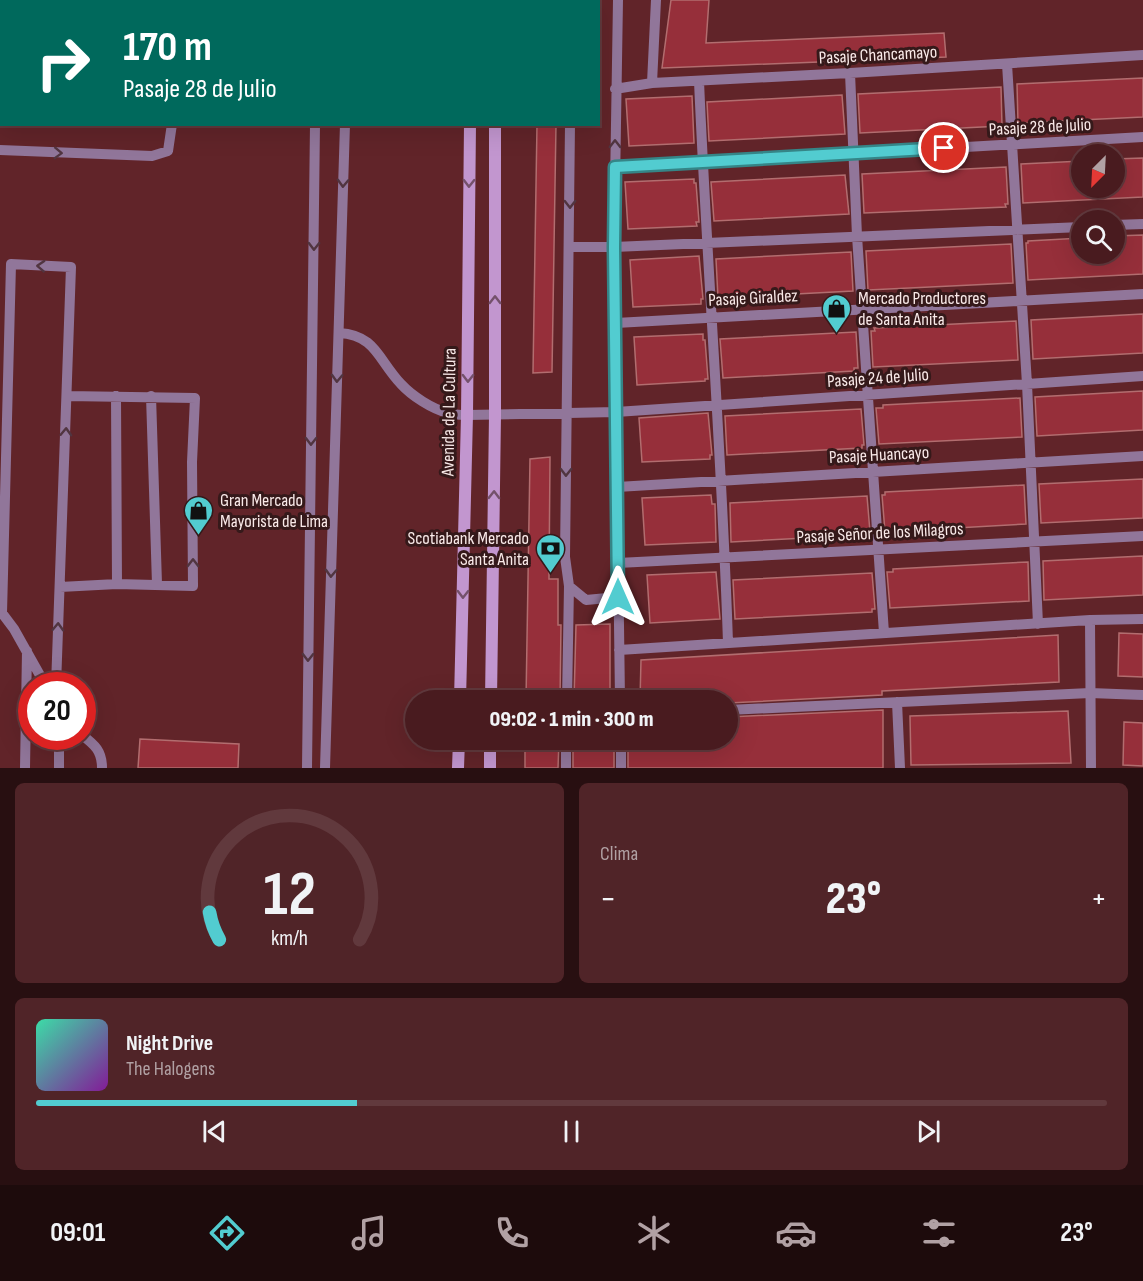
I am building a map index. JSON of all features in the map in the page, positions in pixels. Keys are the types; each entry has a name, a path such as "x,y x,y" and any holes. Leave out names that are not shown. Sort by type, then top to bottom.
{"main road":[{"name":"Avenida de La Cultura","path":"460,690 467,415 470,126"},
{"path":"491,690 495,414 495,126"},
{"path":"458,768 459,750"},
{"path":"490,750 490,768"}],"lane":[{"path":"618,0 614,247 620,690"},
{"path":"652,83 656,0"},
{"name":"Pasaje Chancamayo","path":"615,88 652,83 1143,55"},
{"path":"1007,64 1027,384 1038,624"},
{"path":"850,73 862,309 884,633"},
{"path":"699,81 728,643"},
{"path":"0,150 152,156 168,151 172,126"},
{"path":"307,768 315,126"},
{"path":"325,768 345,126"},
{"path":"567,690 569,586 565,557 570,126"},
{"name":"Pasaje 28 de Julio","path":"615,167 1143,137"},
{"path":"1125,225 1143,224"},
{"path":"570,247 1071,228"},
{"path":"38,672 1,613 11,264 71,267 57,672"},
{"name":"Pasaje Giraldez","path":"616,324 1143,294"},
{"name":"Pasaje 24 de Julio","path":"339,333 354,334 366,340 402,385 430,405 449,414 467,415 616,412 1143,376"},
{"path":"60,587 117,584 193,586 192,462 196,400 193,397 67,396"},
{"path":"116,396 117,584"},
{"path":"151,396 157,584"},
{"name":"Pasaje Huancayo","path":"617,487 1143,456"},
{"name":"Pasaje Señor de los Milagros","path":"618,562 1143,536"},
{"path":"569,586 586,600 618,597"},
{"path":"620,650 1090,620 1143,619"},
{"path":"1090,620 1091,768"},
{"path":"25,768 27,651"},
{"path":"738,710 1090,693 1143,695"},
{"path":"897,702 900,768"},
{"path":"96,746 102,760 102,768"},
{"path":"59,750 59,768"},
{"path":"566,750 566,768"},
{"path":"621,750 621,768"}],"building":[{"path":"671,0 709,0 706,43 944,33 946,57 662,68"},
{"path":"1143,78 1143,117 1018,123 1017,84"},
{"path":"1001,87 1002,126 860,133 858,94"},
{"path":"842,95 845,134 709,141 707,102"},
{"path":"692,96 694,143 629,146 626,99"},
{"path":"537,126 556,126 552,372 533,373"},
{"path":"1143,158 1143,197 1125,198 1125,159"},
{"path":"1071,162 1071,198 1123,198 1023,203 1021,164"},
{"path":"1006,167 1008,204 1005,204 1006,207 864,213 862,174"},
{"path":"845,175 849,214 714,221 711,182"},
{"path":"694,179 699,222 696,222 697,226 628,229 625,182"},
{"path":"1143,235 1143,274 1028,280 1026,243 1028,241 1071,239 1071,264 1125,264 1125,236"},
{"path":"1011,244 1013,283 868,290 866,251"},
{"path":"851,252 853,291 718,298 716,259"},
{"path":"699,256 703,299 701,299 701,304 633,307 630,260"},
{"path":"1143,314 1143,353 1033,359 1031,320"},
{"path":"1016,321 1018,360 873,367 871,331 875,331 874,328"},
{"path":"856,332 858,368 854,368 854,371 723,378 720,339"},
{"path":"703,334 708,379 637,385 634,337"},
{"path":"1143,391 1143,430 1037,436 1035,397"},
{"path":"1020,398 1022,437 879,444 876,408 883,408 883,405"},
{"path":"861,409 864,445 862,448 727,455 725,416"},
{"path":"708,413 712,455 710,459 642,462 639,418"},
{"path":"550,457 549,579 558,579 558,625 561,625 560,690 526,690 530,459"},
{"path":"1143,479 1143,518 1041,523 1039,484"},
{"path":"1024,485 1026,524 885,532 882,495 885,495 885,492"},
{"path":"711,495 712,504 715,504 716,542 645,545 642,498"},
{"path":"867,496 870,532 864,535 731,542 730,503"},
{"path":"1143,556 1143,595 1044,600 1043,561"},
{"path":"1028,562 1029,601 890,608 887,572 893,572 893,569"},
{"path":"716,572 720,619 650,623 647,575"},
{"path":"872,573 875,609 872,609 872,612 735,619 733,580"},
{"path":"610,624 610,690 574,690 576,625"},
{"path":"1119,633 1143,634 1143,677 1118,676"},
{"path":"1058,635 1059,682 882,691 882,695 738,702 738,690 640,690 641,660"},
{"path":"883,710 883,768 628,768 628,750 738,750 738,717"},
{"path":"1068,711 1071,763 911,765 910,716"},
{"path":"1124,722 1143,723 1143,766 1123,765"},
{"path":"140,739 239,744 238,768 138,768"},
{"path":"525,750 559,750 558,768 525,768"},
{"path":"573,750 614,750 614,768 573,768"}],"place":[{"name":"Mercado Productores de Santa Anita","path":"837,334"},
{"name":"Gran Mercado Mayorista de Lima","path":"199,536"},
{"name":"Scotiabank Mercado Santa Anita","path":"550,574"}],"route":[{"path":"618,597 615,167 944,148"}]}
